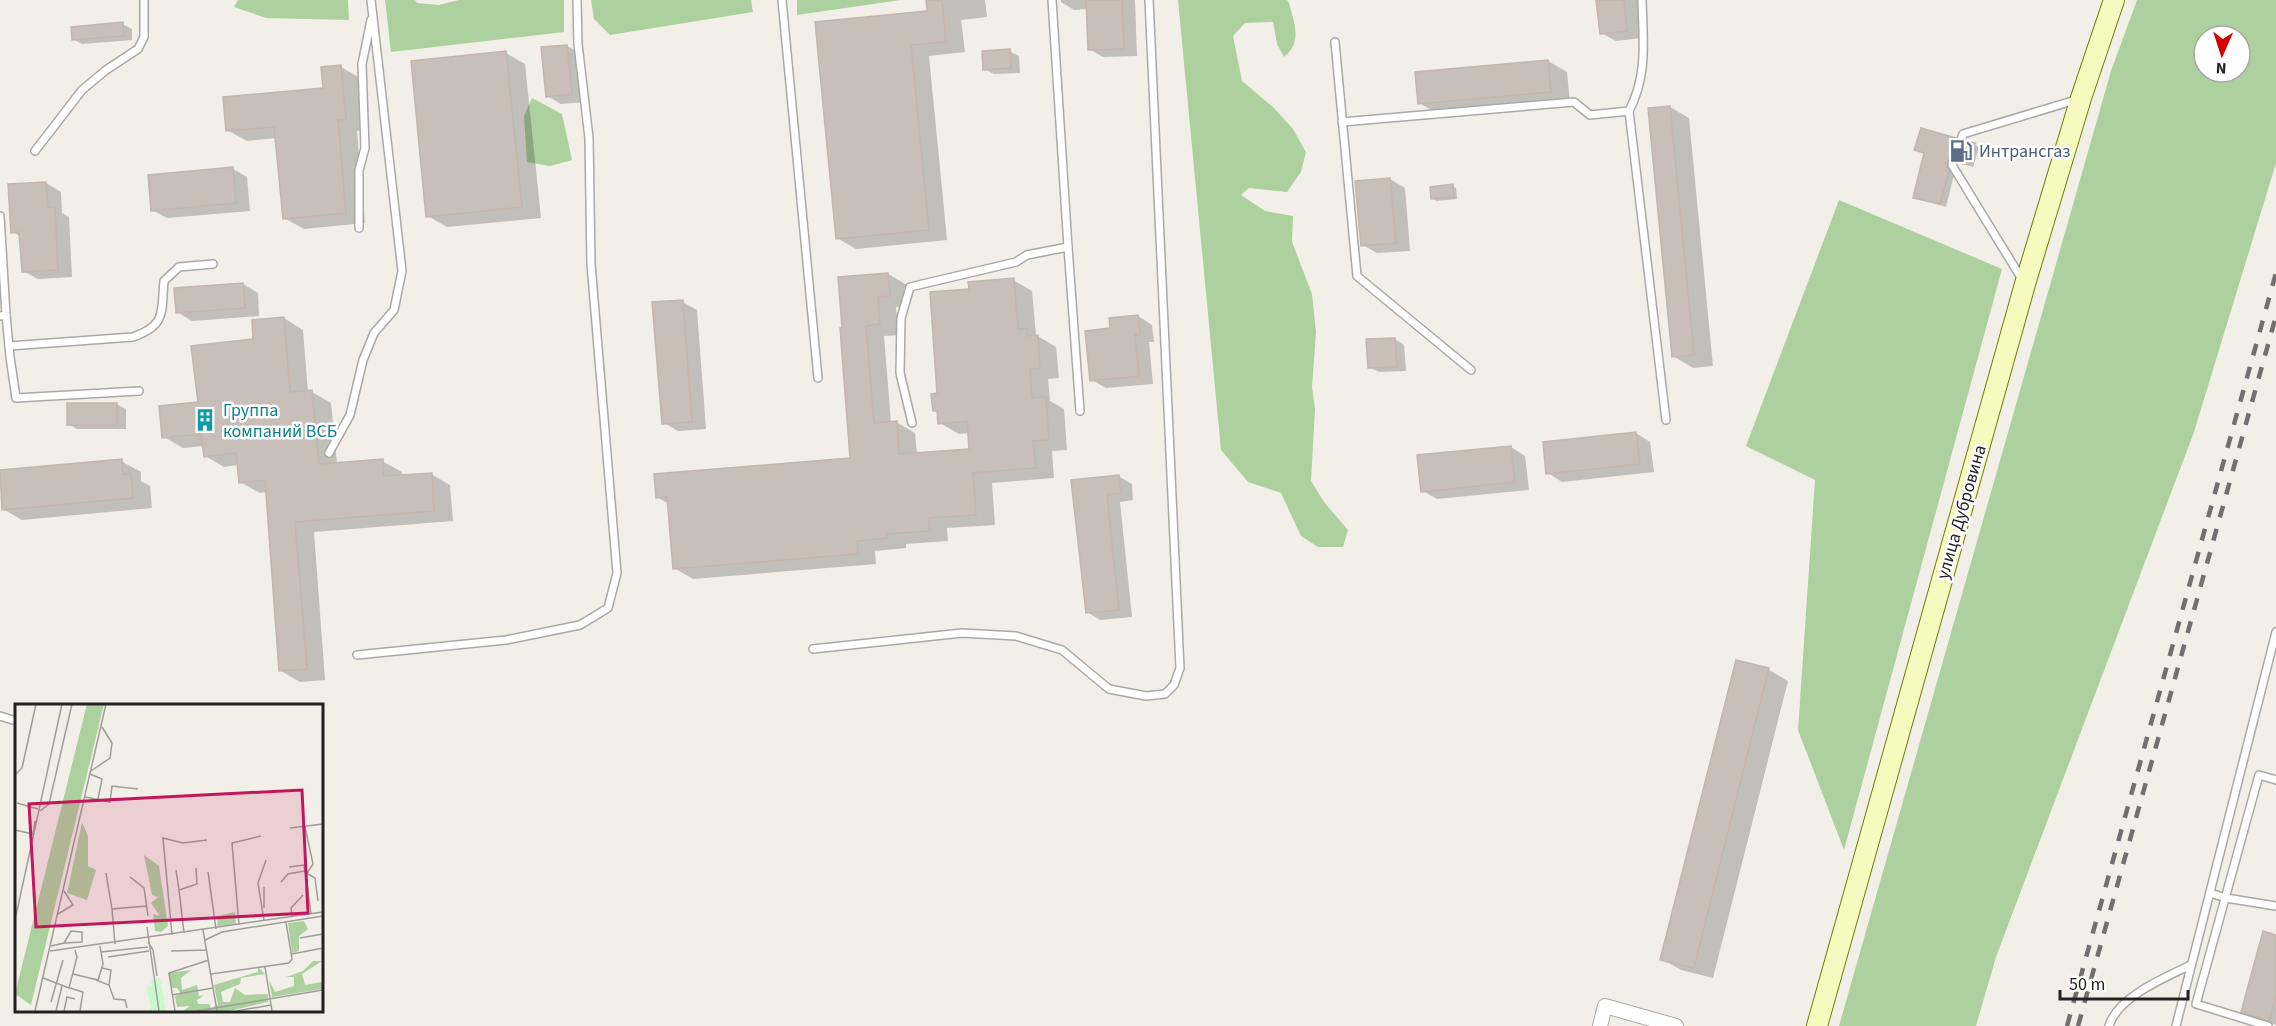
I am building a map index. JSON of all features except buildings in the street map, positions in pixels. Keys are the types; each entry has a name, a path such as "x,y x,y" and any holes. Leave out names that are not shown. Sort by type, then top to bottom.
{"main road":[{"name":"улица Дубровина","path":"1817,1026 2025,284 2081,99 2114,0"}],"street":[{"path":"1600,1026 1605,1006 1676,1026"}],"lane":[{"path":"35,151 82,90 106,70 138,49 144,37 144,0"},
{"path":"329,453 350,415 363,360 374,333 394,310 402,271 371,0"},
{"path":"357,655 506,640 580,625 608,608 617,573 591,264 589,138 578,44 577,0"},
{"path":"782,0 818,378"},
{"path":"1052,0 1080,411"},
{"path":"813,649 962,633 1016,636 1062,650 1109,689 1146,696 1165,694 1174,686 1180,668 1149,0"},
{"path":"1642,0 1643,69 1638,94 1629,111 1666,420"},
{"path":"359,228 359,170 365,148 362,64 372,17"},
{"path":"1335,42 1357,276 1471,370"},
{"path":"2025,284 1952,165 1963,134 2081,99"},
{"path":"1342,122 1574,102 1590,115 1629,111"},
{"path":"0,216 3,316 16,398 139,391"},
{"path":"912,423 900,373 901,318 910,287 1016,262 1027,255 1068,247"},
{"path":"9,346 134,337 150,331 160,320 164,281 179,267 213,264"},
{"path":"2176,1026 2276,632"},
{"path":"0,716 15,721"},
{"path":"2268,1026 2196,1004 2259,775 2276,780"},
{"path":"2210,892 2226,898 2276,906"},
{"path":"2109,1026 2111,1016 2148,985 2191,965"}],"green space":[{"path":"238,0 348,0 349,20 266,18 234,7"},
{"path":"385,0 415,0 417,3 439,5 459,0 564,0 564,32 391,52"},
{"path":"591,0 751,0 753,12 610,35 594,19"},
{"path":"797,0 901,0 797,15"},
{"path":"1178,0 1287,0 1289,3 1296,32 1294,45 1284,57 1277,44 1273,22 1245,23 1233,36 1242,81 1273,107 1293,129 1306,152 1301,172 1287,192 1249,188 1241,195 1265,211 1293,216 1292,242 1312,294 1316,332 1312,387 1315,409 1311,481 1324,502 1348,530 1343,547 1318,547 1301,536 1281,493 1248,482 1221,450"},
{"path":"2137,0 2276,0 2276,163 2194,432 1996,957 1976,1026 1839,1026 2111,71"},
{"path":"532,98 562,114 572,160 550,166 527,162 524,116"},
{"path":"1839,200 2002,269 1844,850 1798,730 1815,480 1746,446"}],"railway":[{"path":"2067,1026 2276,273"},
{"path":"2078,1026 2276,316"}],"place":[{"name":"Интрансгаз","path":"1961,151"},
{"name":"Группа компаний ВСБ","path":"205,420"}]}
